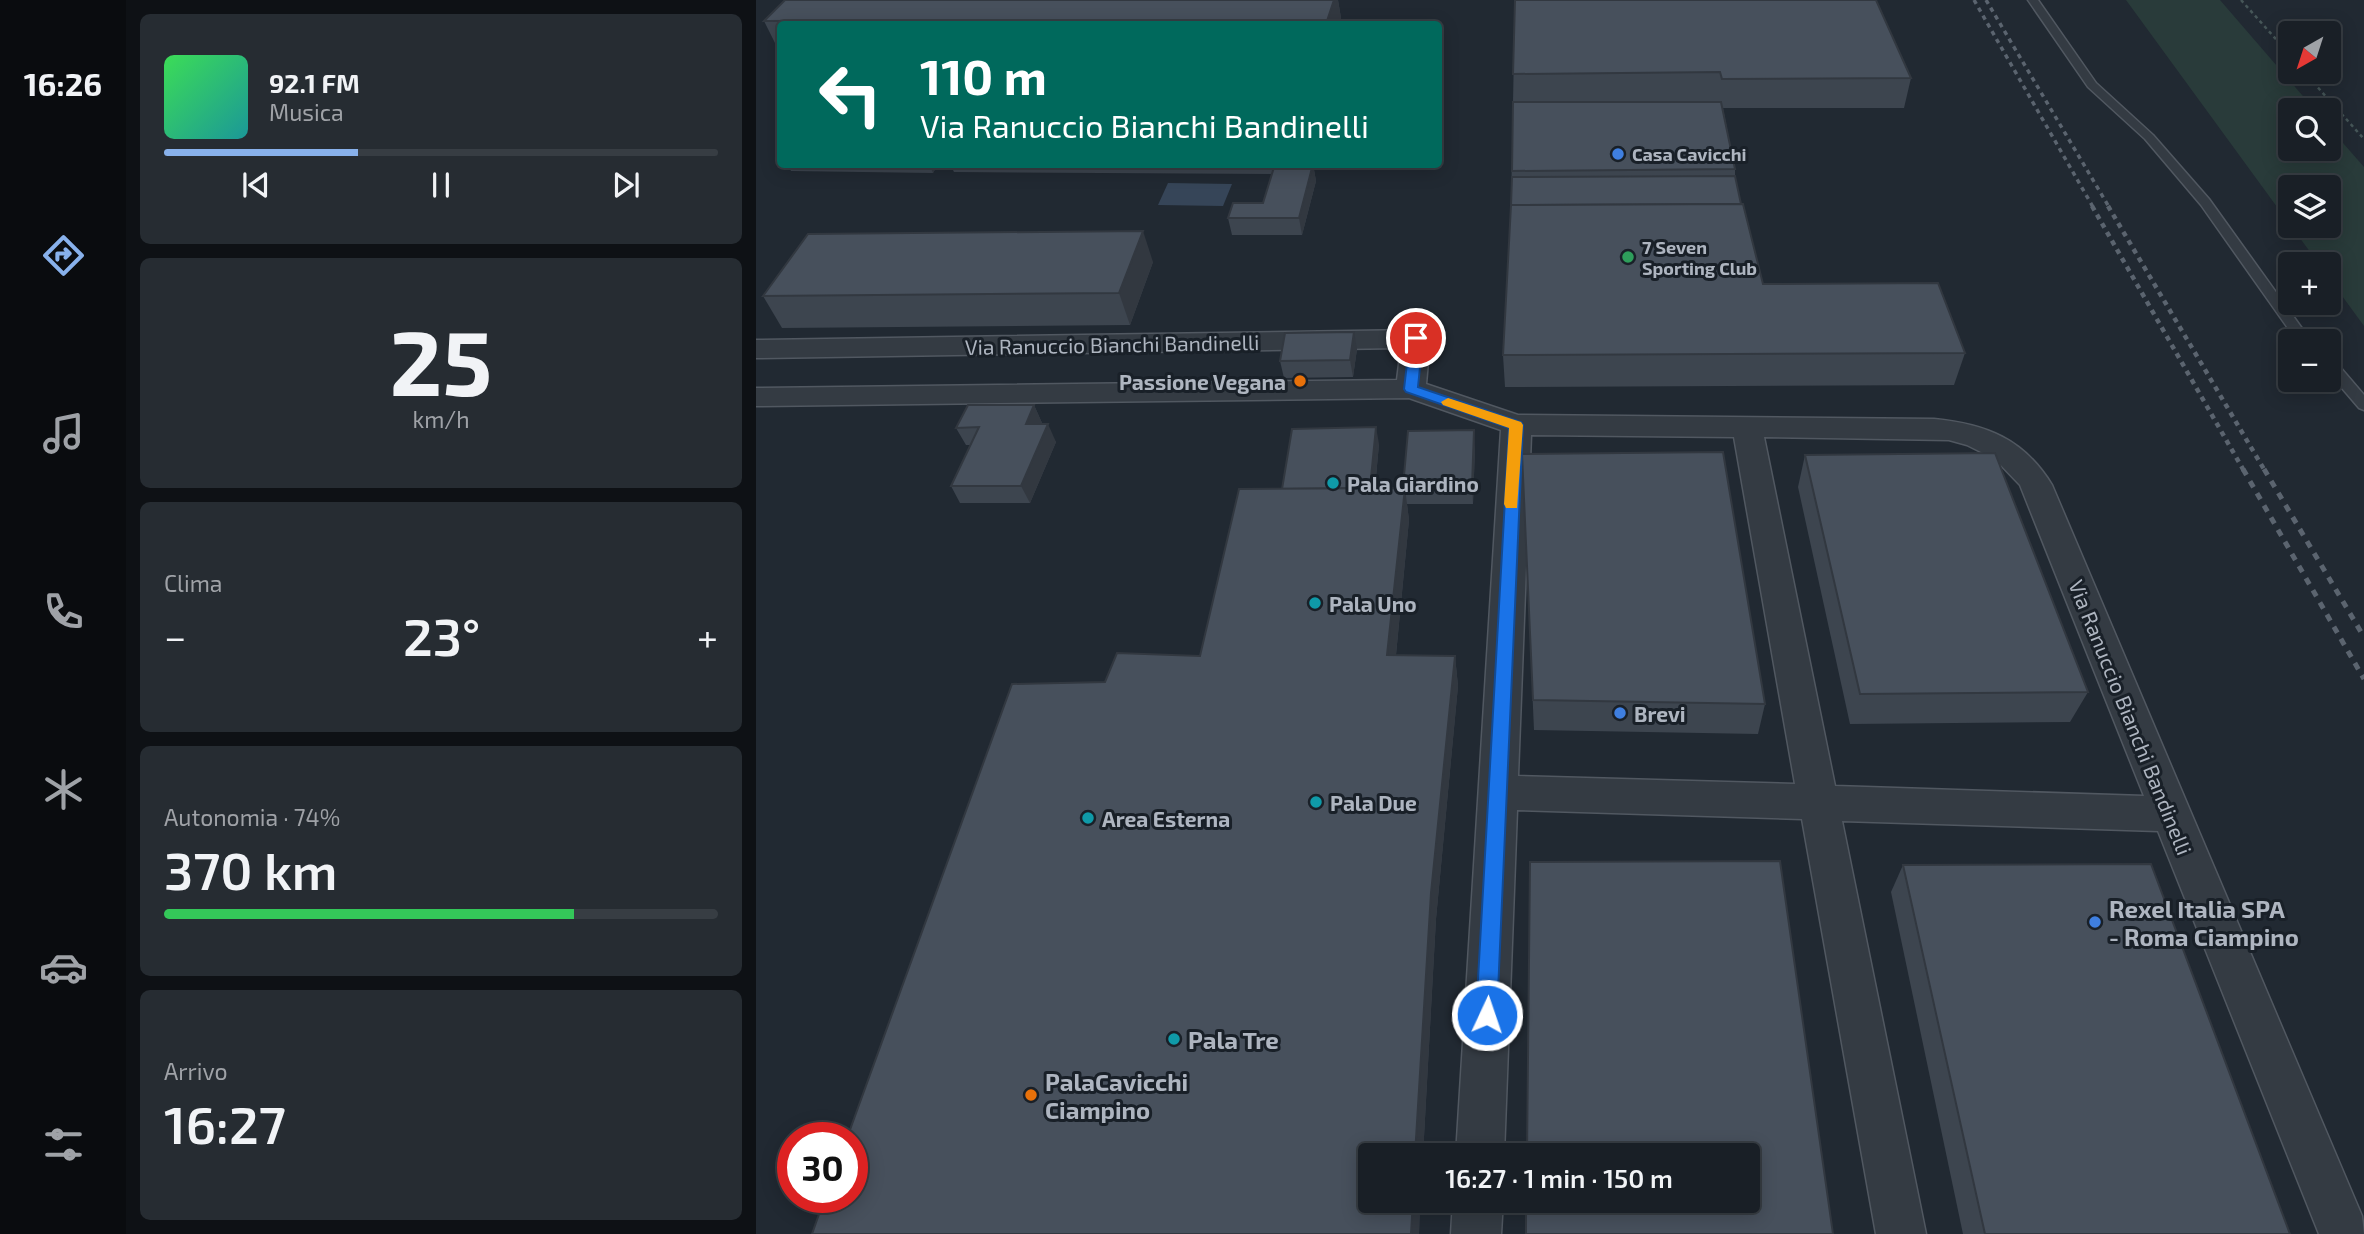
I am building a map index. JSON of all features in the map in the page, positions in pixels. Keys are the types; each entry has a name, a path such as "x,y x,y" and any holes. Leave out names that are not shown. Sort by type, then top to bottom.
{"street":[{"name":"Via Ranuccio Bianchi Bandinelli","path":"756,349 1416,338 1411,389"},
{"name":"Via Ranuccio Bianchi Bandinelli","path":"756,397 1411,389 1516,425 1948,430 1986,441 2009,454 2027,470 2036,485 2344,1234"},
{"path":"1481,1143 1516,425"},
{"path":"1747,428 1901,1234"},
{"path":"1497,792 2172,814"},
{"path":"1476,1234 1477,1213"}],"lane":[{"path":"2032,0 2092,85 2149,137 2205,202 2295,329"},
{"path":"2341,377 2364,405"}],"path":[{"path":"2241,0 2278,41"},
{"path":"2315,84 2364,139"}],"shaded area":[{"path":"2126,0 2220,0 2278,67 2278,84 2293,84 2305,98 2278,98 2278,161 2341,161 2341,141 2364,167 2364,326 2341,294 2341,252 2310,252 2300,238 2341,238 2341,175 2278,175 2278,208"}],"water":[{"path":"1168,183 1232,184 1223,206 1158,205"}],"building":[{"path":"785,0 1334,0 1327,21 764,21"},
{"path":"1515,0 1876,0 1911,78 1722,79 1720,72 1513,74"},
{"path":"1513,102 1721,102 1735,169 1512,171"},
{"path":"1274,168 1312,168 1299,218 1228,218 1233,203 1263,203"},
{"path":"1735,176 1741,204 1511,205 1512,177"},
{"path":"1743,204 1763,284 1938,283 1965,353 1503,355 1511,205"},
{"path":"1143,231 1119,293 763,296 808,234"},
{"path":"1354,332 1350,360 1280,361 1285,333"},
{"path":"968,405 1034,405 1026,424 1048,424 1021,486 951,486 979,427 956,428"},
{"path":"1376,427 1370,488 1282,489 1292,429"},
{"path":"1474,430 1472,486 1403,487 1408,431"},
{"path":"1723,452 1765,704 1533,700 1522,454"},
{"path":"1995,453 2088,692 1860,694 1805,455"},
{"path":"1405,488 1387,655 1455,656 1431,893 1416,1143 1358,1143 1358,1213 1412,1213 1411,1234 812,1234 819,1213 868,1213 868,1122 853,1122 1012,684 1105,682 1117,653 1200,656 1239,489"},
{"path":"1780,861 1833,1234 1526,1234 1526,1213 1760,1213 1760,1143 1527,1143 1530,862"},
{"path":"2151,864 2290,1234 1985,1234 1903,865"}],"railway":[{"path":"1974,0 2093,207"},
{"path":"1986,0 2109,207"},
{"path":"2092,206 2244,471"},
{"path":"2108,206 2265,471"},
{"path":"2243,469 2364,679"},
{"path":"2264,469 2364,637"}],"slow traffic":[{"path":"1448,402 1516,425 1512,504"}],"place":[{"name":"Casa Cavicchi","path":"1618,154"},
{"name":"7 Seven Sporting Club","path":"1628,257"},
{"name":"Passione Vegana","path":"1300,381"},
{"name":"Pala Giardino","path":"1333,483"},
{"name":"Pala Uno","path":"1315,603"},
{"name":"Brevi","path":"1620,713"},
{"name":"Pala Due","path":"1316,802"},
{"name":"Area Esterna","path":"1088,818"},
{"name":"Rexel Italia SPA - Roma Ciampino","path":"2095,922"},
{"name":"Pala Tre","path":"1174,1039"},
{"name":"PalaCavicchi Ciampino","path":"1031,1095"}],"route":[{"path":"1416,338 1411,389 1516,425 1487,1015"}]}
